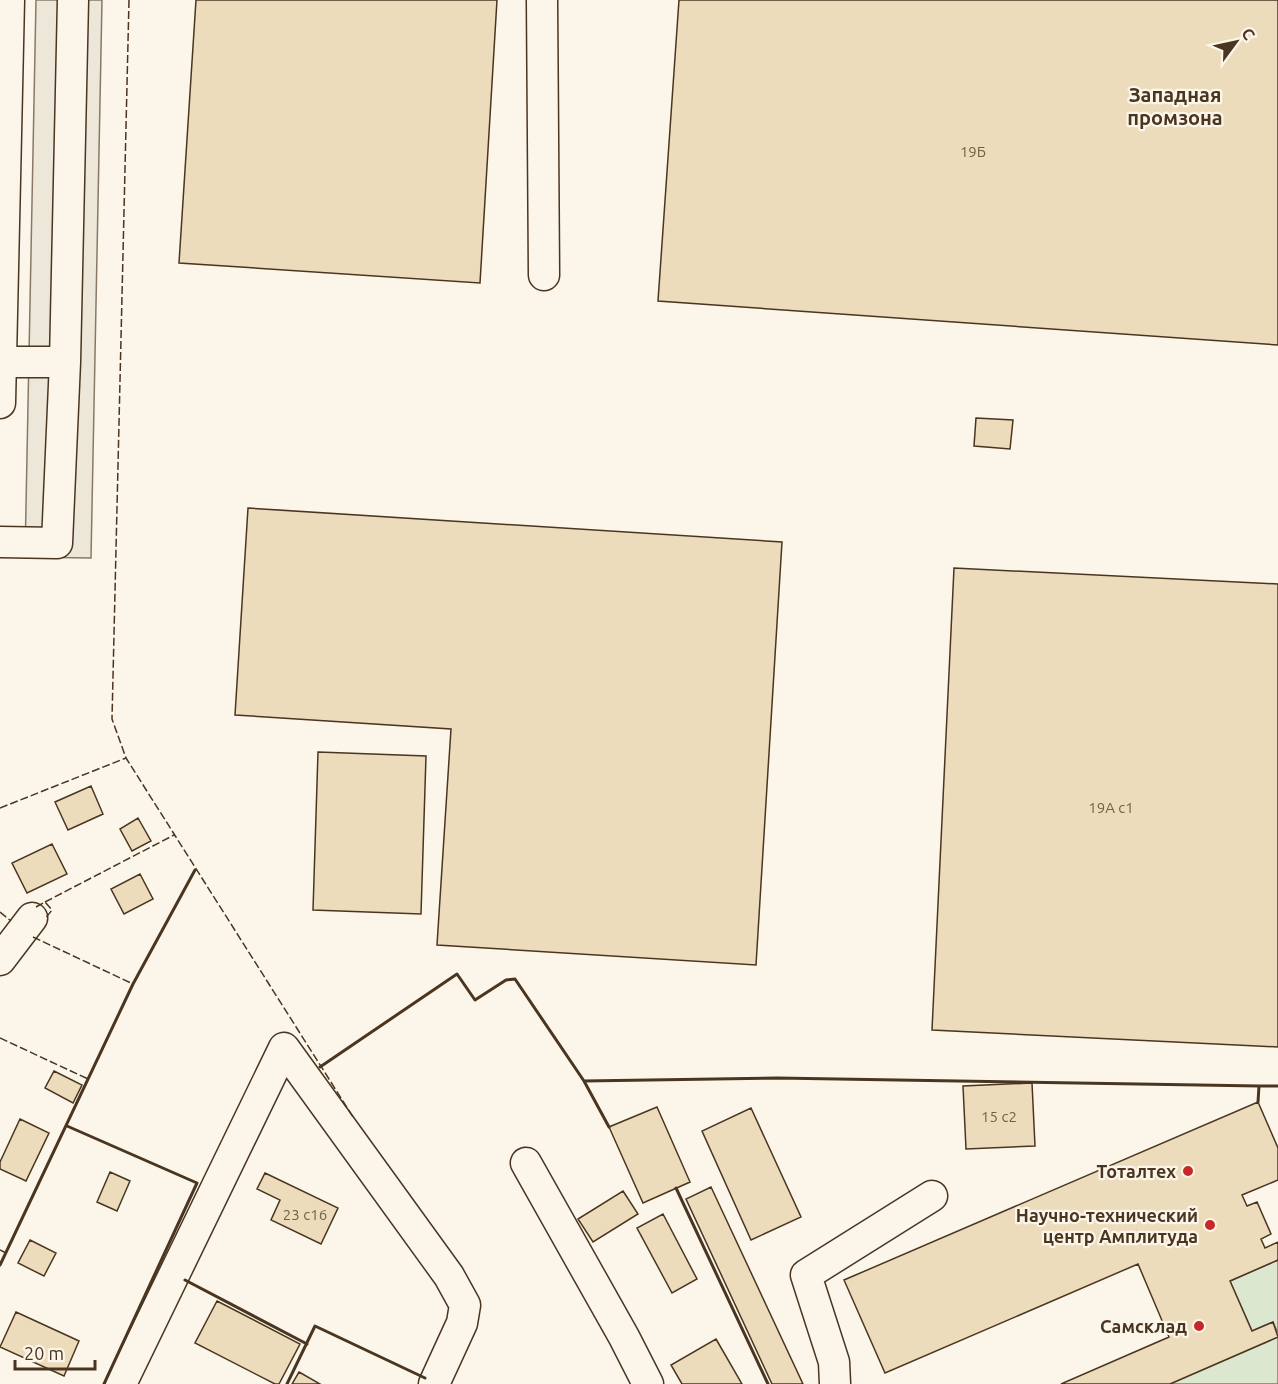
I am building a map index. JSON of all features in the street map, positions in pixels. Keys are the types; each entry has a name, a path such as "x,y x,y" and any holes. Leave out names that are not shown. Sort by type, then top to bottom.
{"street":[{"path":"0,403 9,0"},
{"path":"0,542 57,543 65,362 73,0"},
{"path":"542,0 544,275"},
{"path":"0,362 65,362"},
{"path":"0,960 32,918"},
{"path":"121,1384 284,1047 449,1276 465,1305 462,1323 434,1384"},
{"path":"526,1163 624,1336 648,1384"},
{"path":"835,1384 834,1362 806,1275 932,1196"}],"green space":[{"path":"1278,1260 1278,1333 1273,1322 1252,1331 1230,1281"},
{"path":"1278,1337 1278,1384 1170,1384"}],"shaded area":[{"path":"36,0 102,0 91,558 25,557"}],"building":[{"path":"196,0 497,0 480,283 179,263"},
{"path":"679,0 1278,0 1278,345 658,301"},
{"path":"976,418 1013,420 1010,449 974,446"},
{"path":"248,508 782,542 756,965 437,945 451,729 235,715"},
{"path":"954,568 1278,584 1278,1047 932,1030"},
{"path":"318,752 426,756 421,914 313,910"},
{"path":"91,786 103,814 68,830 55,802"},
{"path":"138,818 151,841 132,851 120,829"},
{"path":"52,844 67,874 27,893 12,863"},
{"path":"140,874 153,899 124,914 111,889"},
{"path":"54,1071 82,1085 73,1103 45,1088"},
{"path":"1032,1083 1035,1146 966,1149 963,1086"},
{"path":"1258,1102 1278,1148 1278,1180 1242,1195 1247,1206 1257,1202 1271,1234 1261,1239 1265,1248 1278,1242 1278,1260 1230,1281 1252,1331 1273,1322 1278,1337 1170,1384 1061,1384 1169,1337 1138,1264 885,1373 844,1280"},
{"path":"657,1107 690,1182 643,1203 609,1127"},
{"path":"751,1108 801,1217 751,1240 702,1131"},
{"path":"20,1119 49,1133 26,1181 0,1169 0,1162"},
{"path":"110,1172 130,1181 117,1211 97,1202"},
{"path":"265,1173 338,1208 321,1244 271,1220 280,1200 257,1189"},
{"path":"711,1187 803,1384 772,1384 686,1199"},
{"path":"623,1191 638,1214 593,1242 578,1219"},
{"path":"663,1214 697,1279 672,1293 637,1228"},
{"path":"30,1240 56,1253 44,1276 18,1263"},
{"path":"217,1301 300,1344 279,1384 195,1343"},
{"path":"16,1312 79,1341 64,1376 0,1347"},
{"path":"716,1339 742,1384 682,1384 671,1365"},
{"path":"299,1372 320,1384 292,1384"}],"fence":[{"path":"129,0 112,719 126,758 353,1117"},
{"path":"0,808 126,758"},
{"path":"45,902 174,835"},
{"path":"36,907 45,902 52,910 45,919"},
{"path":"0,912 11,921"},
{"path":"33,937 133,984"},
{"path":"0,1038 88,1079"},
{"path":"0,1250 6,1253"}],"wall":[{"path":"0,1265 133,984 195,870"},
{"path":"320,1067 457,974 475,1000 506,980 515,979 584,1081 609,1127"},
{"path":"584,1081 777,1078 1259,1086"},
{"path":"1258,1102 1259,1086 1278,1086"},
{"path":"67,1126 197,1183 104,1384"},
{"path":"676,1188 768,1384"},
{"path":"185,1280 307,1344"},
{"path":"287,1384 315,1326 425,1378"}],"place":[{"name":"Тоталтех","path":"1188,1171"},
{"name":"Научно-технический центр Амплитуда","path":"1210,1225"},
{"name":"Самсклад","path":"1199,1326"}],"district":[{"name":"Западная промзона","path":"1175,106"}]}
